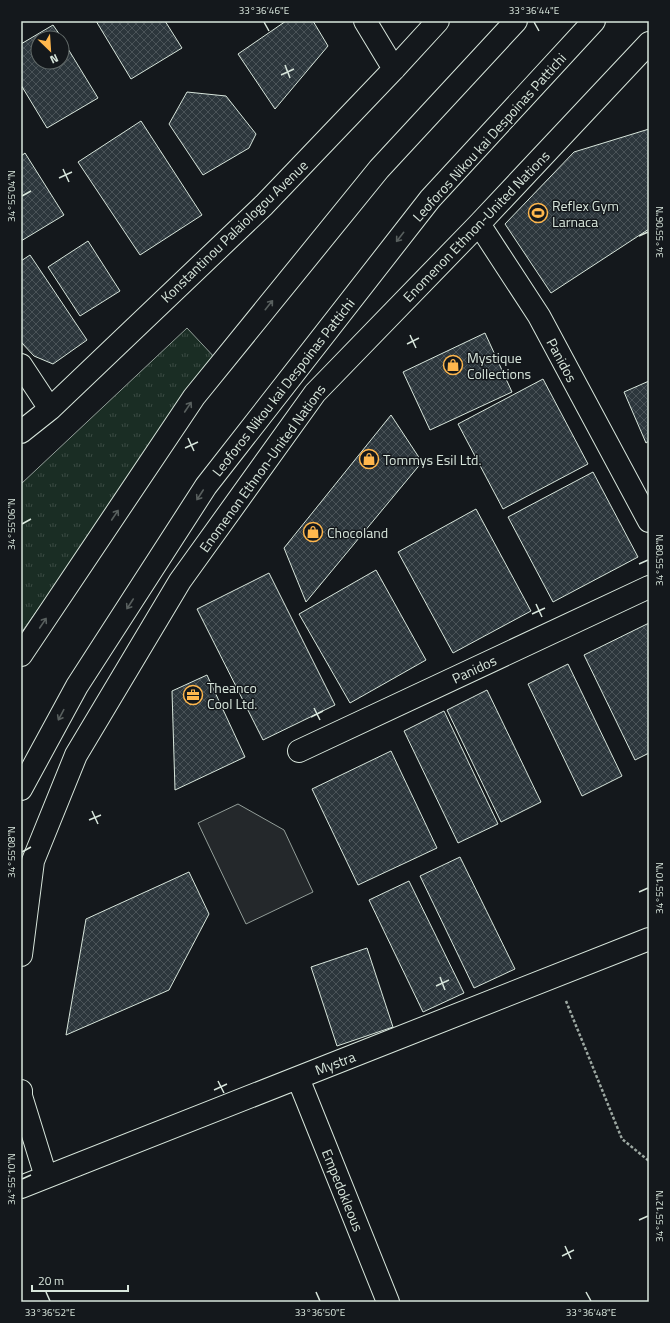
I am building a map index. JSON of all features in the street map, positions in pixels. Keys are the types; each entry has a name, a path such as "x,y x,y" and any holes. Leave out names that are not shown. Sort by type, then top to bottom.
{"street":[{"path":"365,21 394,69"},
{"name":"Konstantinou Palaiologou Avenue","path":"21,432 50,409 264,205 438,21"},
{"path":"21,655 194,397 379,169 516,21"},
{"name":"Leoforos Nikou kai Despoinas Pattichi","path":"21,789 77,686 206,486 430,199 594,21"},
{"name":"Enomenon Ethnon-United Nations","path":"21,955 33,861 76,755 180,581 315,393 479,224 649,43"},
{"name":"Panidos","path":"479,224 539,316 649,521"},
{"path":"21,365 50,409"},
{"name":"Panidos","path":"299,751 649,587"},
{"name":"Mystra","path":"21,1187 649,939"},
{"name":"Empedokleous","path":"298,1078 388,1302"},
{"path":"21,1090 21,1096 46,1177"}],"path":[{"path":"556,976 622,1138 649,1161"}],"green space":[{"path":"187,328 217,360 21,633 21,484"}],"shaded area":[{"path":"238,804 284,830 313,892 246,924 198,823"}],"building":[{"path":"96,21 165,21 182,48 131,79"},
{"path":"286,21 313,21 328,46 275,109 238,54"},
{"path":"53,25 56,30 45,30"},
{"path":"30,39 30,70 70,70 70,52 98,98 47,128 21,85 21,44"},
{"path":"187,92 226,96 256,134 249,148 203,175 169,124"},
{"path":"141,121 202,215 140,255 78,162"},
{"path":"649,129 649,229 551,293 505,224 574,152"},
{"path":"25,153 64,215 21,241 21,156"},
{"path":"88,241 120,291 80,316 48,267"},
{"path":"30,255 87,340 53,364 34,356 21,342 21,261"},
{"path":"485,333 512,392 430,430 403,372"},
{"path":"543,379 588,464 503,509 458,424"},
{"path":"649,381 649,441 646,443 624,392"},
{"path":"391,415 422,462 306,602 284,548"},
{"path":"593,472 638,557 553,602 508,517"},
{"path":"476,509 531,611 453,653 398,552"},
{"path":"376,570 426,660 350,703 299,614"},
{"path":"269,573 335,705 263,740 197,609"},
{"path":"649,623 649,753 635,760 584,655"},
{"path":"568,664 622,776 582,796 528,684"},
{"path":"207,675 245,757 175,790 172,691"},
{"path":"487,690 541,802 501,822 447,710"},
{"path":"444,711 498,824 458,843 404,731"},
{"path":"391,751 437,848 358,885 312,789"},
{"path":"460,857 515,969 474,988 420,876"},
{"path":"189,872 209,914 169,990 66,1035 86,919"},
{"path":"409,881 464,993 423,1012 369,900"},
{"path":"367,948 393,1027 337,1046 311,967"}],"place":[{"name":"Reflex Gym Larnaca","path":"538,213"},
{"name":"Mystique Collections","path":"453,365"},
{"name":"Tommys Esil Ltd.","path":"369,459"},
{"name":"Chocoland","path":"313,532"},
{"name":"Theanco Cool Ltd.","path":"193,695"}]}
